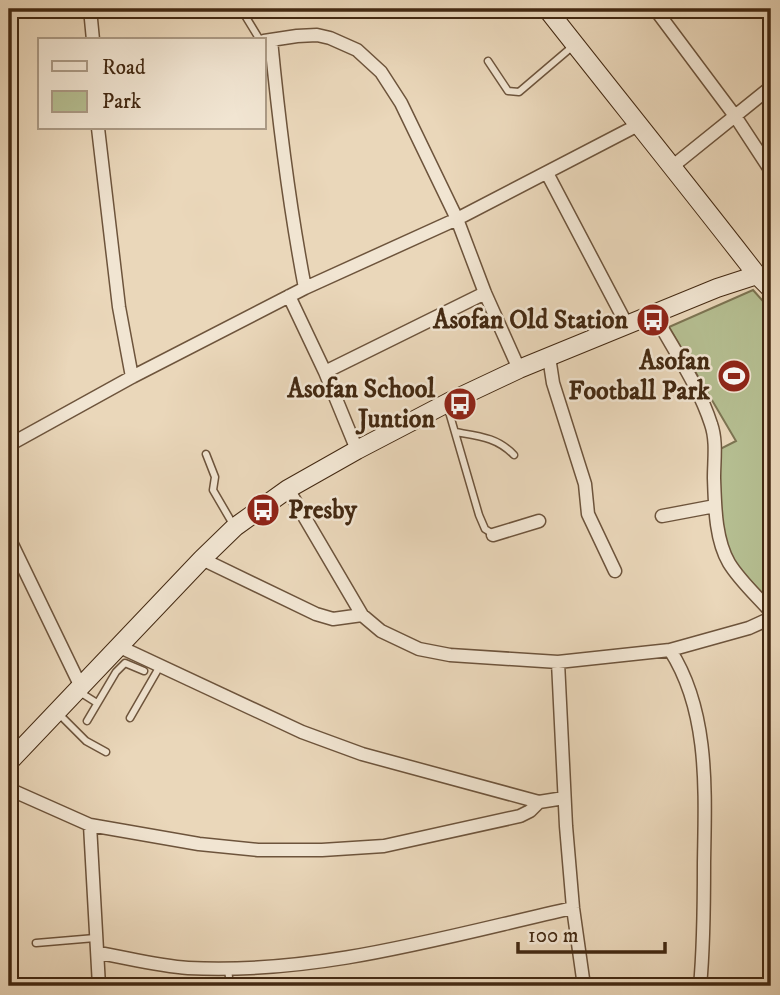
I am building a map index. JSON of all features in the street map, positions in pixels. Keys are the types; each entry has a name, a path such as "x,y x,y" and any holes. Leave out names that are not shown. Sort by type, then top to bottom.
{"main road":[{"path":"547,9 638,125 764,273 771,289"},
{"path":"9,762 79,689 110,668 120,647 202,559 235,527 288,489 357,450 519,369 717,288 764,273"}],"street":[{"path":"90,9 93,38"},
{"path":"655,9 735,116 771,171"},
{"path":"266,40 317,35 330,38 358,50 382,72 401,103 457,219 485,293 519,369"},
{"path":"266,47 305,288"},
{"path":"673,166 771,87"},
{"path":"9,445 132,377 289,296 457,219 638,125"},
{"path":"98,130 118,307 132,377"},
{"path":"547,173 627,325"},
{"path":"325,372 485,293"},
{"path":"289,296 325,372 357,450"},
{"path":"654,314 701,400 711,424 715,451 715,506 722,546 738,576 771,612"},
{"path":"549,358 553,383 585,484 588,514 615,571"},
{"path":"288,489 362,615 381,631 419,649 450,655 558,662 670,650 749,628 771,618"},
{"path":"662,516 715,506"},
{"path":"493,535 539,521"},
{"path":"9,538 79,689"},
{"path":"202,559 316,614 333,619 362,615"},
{"path":"120,647 302,732 362,754 539,802 564,798"},
{"path":"670,650 679,664 691,699 705,776 703,954 700,986"},
{"path":"558,662 564,798 573,908 584,986"},
{"path":"9,789 90,825 199,844 258,850 384,846 520,816 539,802"},
{"path":"90,825 99,986"},
{"path":"99,953 186,968 228,969 319,963 573,908"}],"lane":[{"path":"241,9 263,38"},
{"path":"488,61 508,91 519,92 575,44"},
{"path":"446,404 479,514 485,529 493,535"},
{"path":"455,432 494,439 505,445 514,455"},
{"path":"206,454 215,477 213,490 235,527"},
{"path":"87,721 97,704 110,668 125,663 144,671"},
{"path":"130,718 160,666"},
{"path":"79,689 97,704"},
{"path":"58,712 86,741 106,752"},
{"path":"36,943 97,937"},
{"path":"228,969 230,986"}],"green space":[{"path":"753,290 771,310 771,602 735,562 723,535 718,450 736,441 669,327"}],"place":[{"name":"Asofan Old Station","path":"653,320"},
{"name":"Asofan Football Park","path":"734,376"},
{"name":"Asofan School Juntion","path":"460,404"},
{"name":"Presby","path":"263,510"}]}
